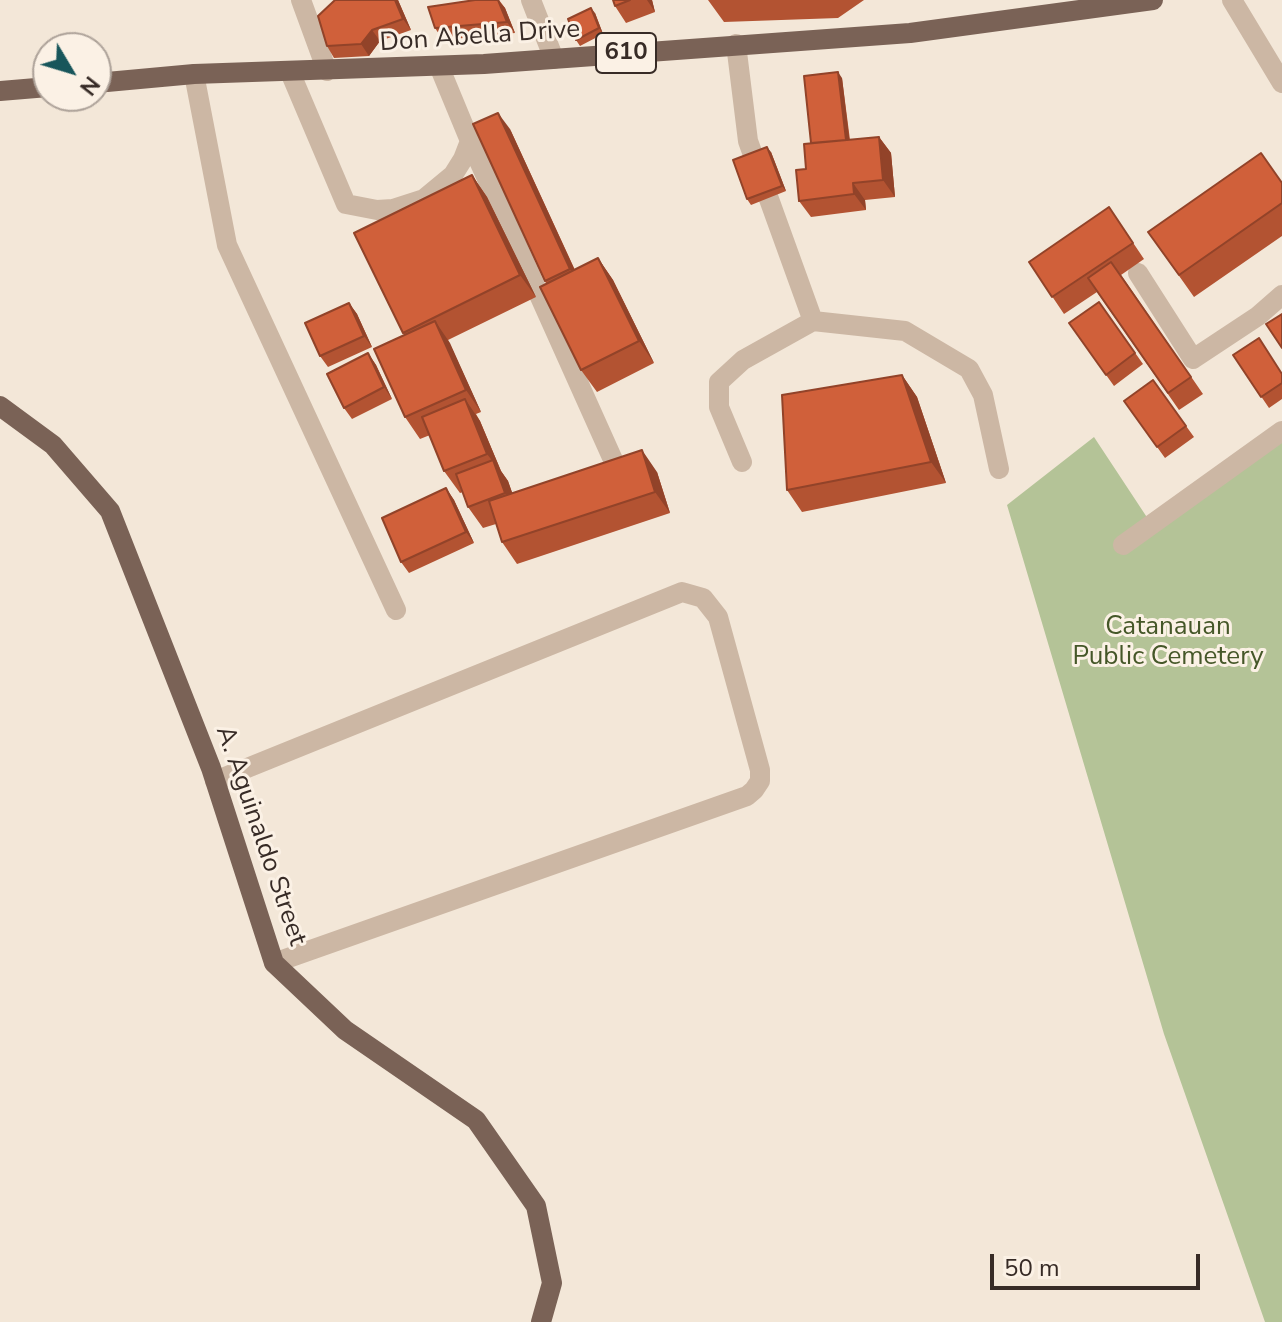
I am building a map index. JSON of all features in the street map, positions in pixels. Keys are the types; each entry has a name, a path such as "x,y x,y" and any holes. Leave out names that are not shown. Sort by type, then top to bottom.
{"main road":[{"name":"Don Abella Drive","path":"112,82 194,74 439,66 910,33 1153,0"},
{"path":"0,91 32,88"},
{"name":"A. Aguinaldo Street","path":"0,406 53,445 110,511 215,781 274,963 345,1030 476,1120 536,1206 552,1283 541,1322"}],"street":[{"path":"301,0 327,71"},
{"path":"531,0 554,59"},
{"path":"1232,0 1282,83"},
{"path":"736,44 748,141 813,321"},
{"path":"439,66 614,462"},
{"path":"290,72 346,204 393,209 424,199 453,175 470,141"},
{"path":"194,74 227,245 396,610"},
{"path":"1138,273 1193,359 1258,316 1282,295"},
{"path":"742,462 719,407 719,382 743,360 813,321 905,331 969,369 983,395 999,469"},
{"path":"1123,545 1282,431"},
{"path":"215,781 682,592 703,598 718,617 760,770 760,781 754,790 274,963"}],"green space":[{"name":"Catanauan Public Cemetery","path":"1282,432 1282,1322 1265,1322 1164,1034 1007,505 1094,437 1154,528"}],"building":[{"path":"335,0 395,0 403,19 372,30 361,44 327,46 318,16"},
{"path":"498,0 507,22 435,28 428,7"},
{"path":"613,0 630,0 615,6"},
{"path":"591,8 599,28 576,40 568,19"},
{"path":"838,72 846,140 811,143 804,76"},
{"path":"498,113 570,269 545,281 473,124"},
{"path":"879,137 883,180 853,183 854,194 799,201 796,170 806,169 804,144"},
{"path":"767,147 782,186 747,199 733,160"},
{"path":"1261,153 1282,183 1282,203 1179,275 1148,232"},
{"path":"472,175 520,275 403,333 354,233"},
{"path":"1109,207 1133,243 1052,297 1029,262"},
{"path":"598,258 639,341 581,370 540,287"},
{"path":"1111,262 1191,377 1168,393 1088,278"},
{"path":"1099,302 1135,353 1106,375 1069,323"},
{"path":"349,303 364,336 320,356 305,323"},
{"path":"1282,314 1282,348 1266,324"},
{"path":"435,321 466,390 405,417 374,349"},
{"path":"1259,338 1282,374 1282,383 1261,397 1233,355"},
{"path":"368,353 384,387 344,408 327,374"},
{"path":"902,375 931,462 787,490 782,395"},
{"path":"1153,380 1186,426 1157,447 1124,401"},
{"path":"465,399 487,454 444,471 422,417"},
{"path":"642,450 655,492 502,542 489,501"},
{"path":"493,460 505,493 468,507 456,474"},
{"path":"446,488 466,532 401,562 382,518"}]}
